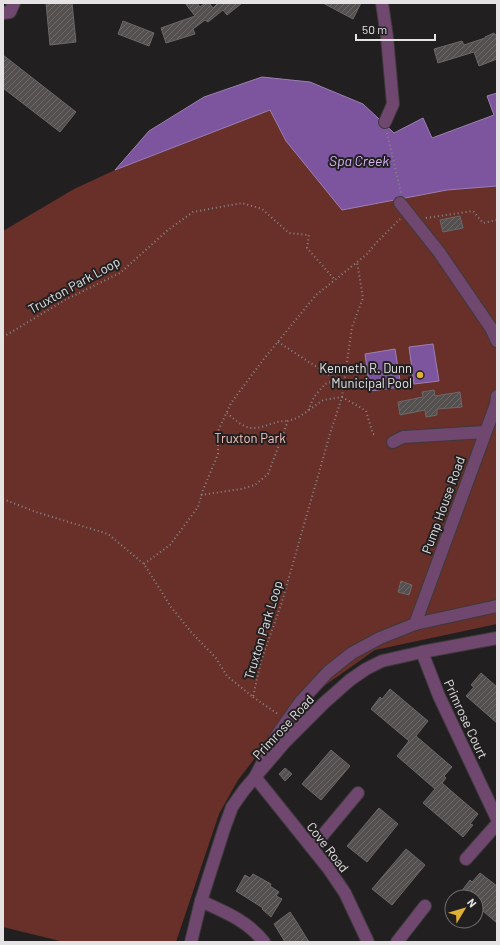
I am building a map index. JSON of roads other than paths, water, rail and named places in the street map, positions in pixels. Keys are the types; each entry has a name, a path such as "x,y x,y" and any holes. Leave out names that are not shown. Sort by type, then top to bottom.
{"street":[{"path":"3,13 10,12 14,3"},
{"path":"382,3 387,37 393,104 385,122"},
{"path":"403,207 439,252 491,328 497,341"},
{"name":"Pump House Road","path":"415,624 496,404 497,396"},
{"path":"393,442 402,438 485,432"},
{"path":"255,777 277,735 301,701 328,672 352,653 380,638 415,624 497,606"},
{"name":"Primrose Road","path":"191,942 201,901 232,807 285,742 324,703 350,680 366,669 382,661 497,638"},
{"name":"Primrose Court","path":"422,652 439,696 497,819"},
{"name":"Cove Road","path":"255,777 328,868 345,893 368,942"},
{"path":"312,848 358,793"},
{"path":"466,859 497,824"},
{"path":"201,901 236,917 257,933 264,942"},
{"path":"397,942 425,906"}],"water":[{"name":"Spa Creek","path":"262,77 310,82 363,104 394,133 423,118 432,138 494,115 487,96 497,93 497,186 447,190 342,210 286,141 270,110 115,170 149,131 204,97"},
{"path":"433,344 439,381 414,384 409,347"},
{"path":"395,349 401,387 370,391 365,354"}],"place":[{"name":"Kenneth R. Dunn Municipal Pool","path":"420,375"}],"park label":[{"name":"Truxton Park","path":"250,438"}]}
